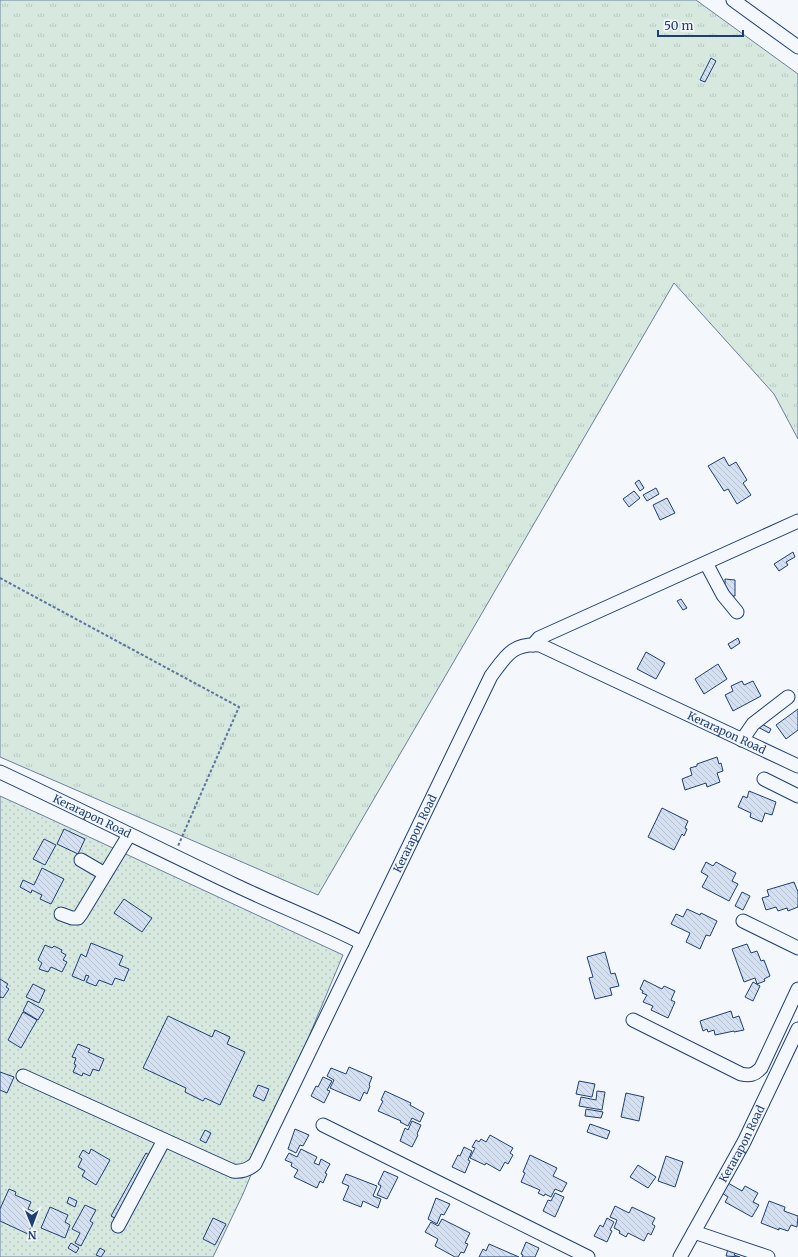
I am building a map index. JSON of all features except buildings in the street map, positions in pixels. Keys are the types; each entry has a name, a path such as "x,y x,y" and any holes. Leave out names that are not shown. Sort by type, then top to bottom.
{"street":[{"path":"733,0 798,47"},
{"path":"533,645 539,638 798,521"},
{"path":"706,563 724,595 737,612"},
{"name":"Kerarapon Road","path":"0,772 129,835 333,928 362,943 491,676 508,653 521,646 540,645 798,766"},
{"path":"742,740 753,724 788,697"},
{"path":"764,778 798,796"},
{"path":"61,914 72,918 78,918 129,835"},
{"path":"81,860 105,874"},
{"path":"744,921 798,948"},
{"path":"24,1076 233,1171 241,1172 255,1164 362,943"},
{"path":"633,1020 741,1074 755,1074 760,1068 798,989"},
{"name":"Kerarapon Road","path":"680,1257 744,1142 798,1029"},
{"path":"323,1125 588,1257"},
{"path":"118,1226 164,1140"},
{"path":"694,1232 768,1257"}],"path":[{"path":"0,578 239,707 174,856"}],"green space":[{"path":"0,0 696,0 798,74 798,439 774,394 674,283 318,895 0,757"},
{"path":"0,796 343,955 243,1194 213,1257 0,1257"}]}
